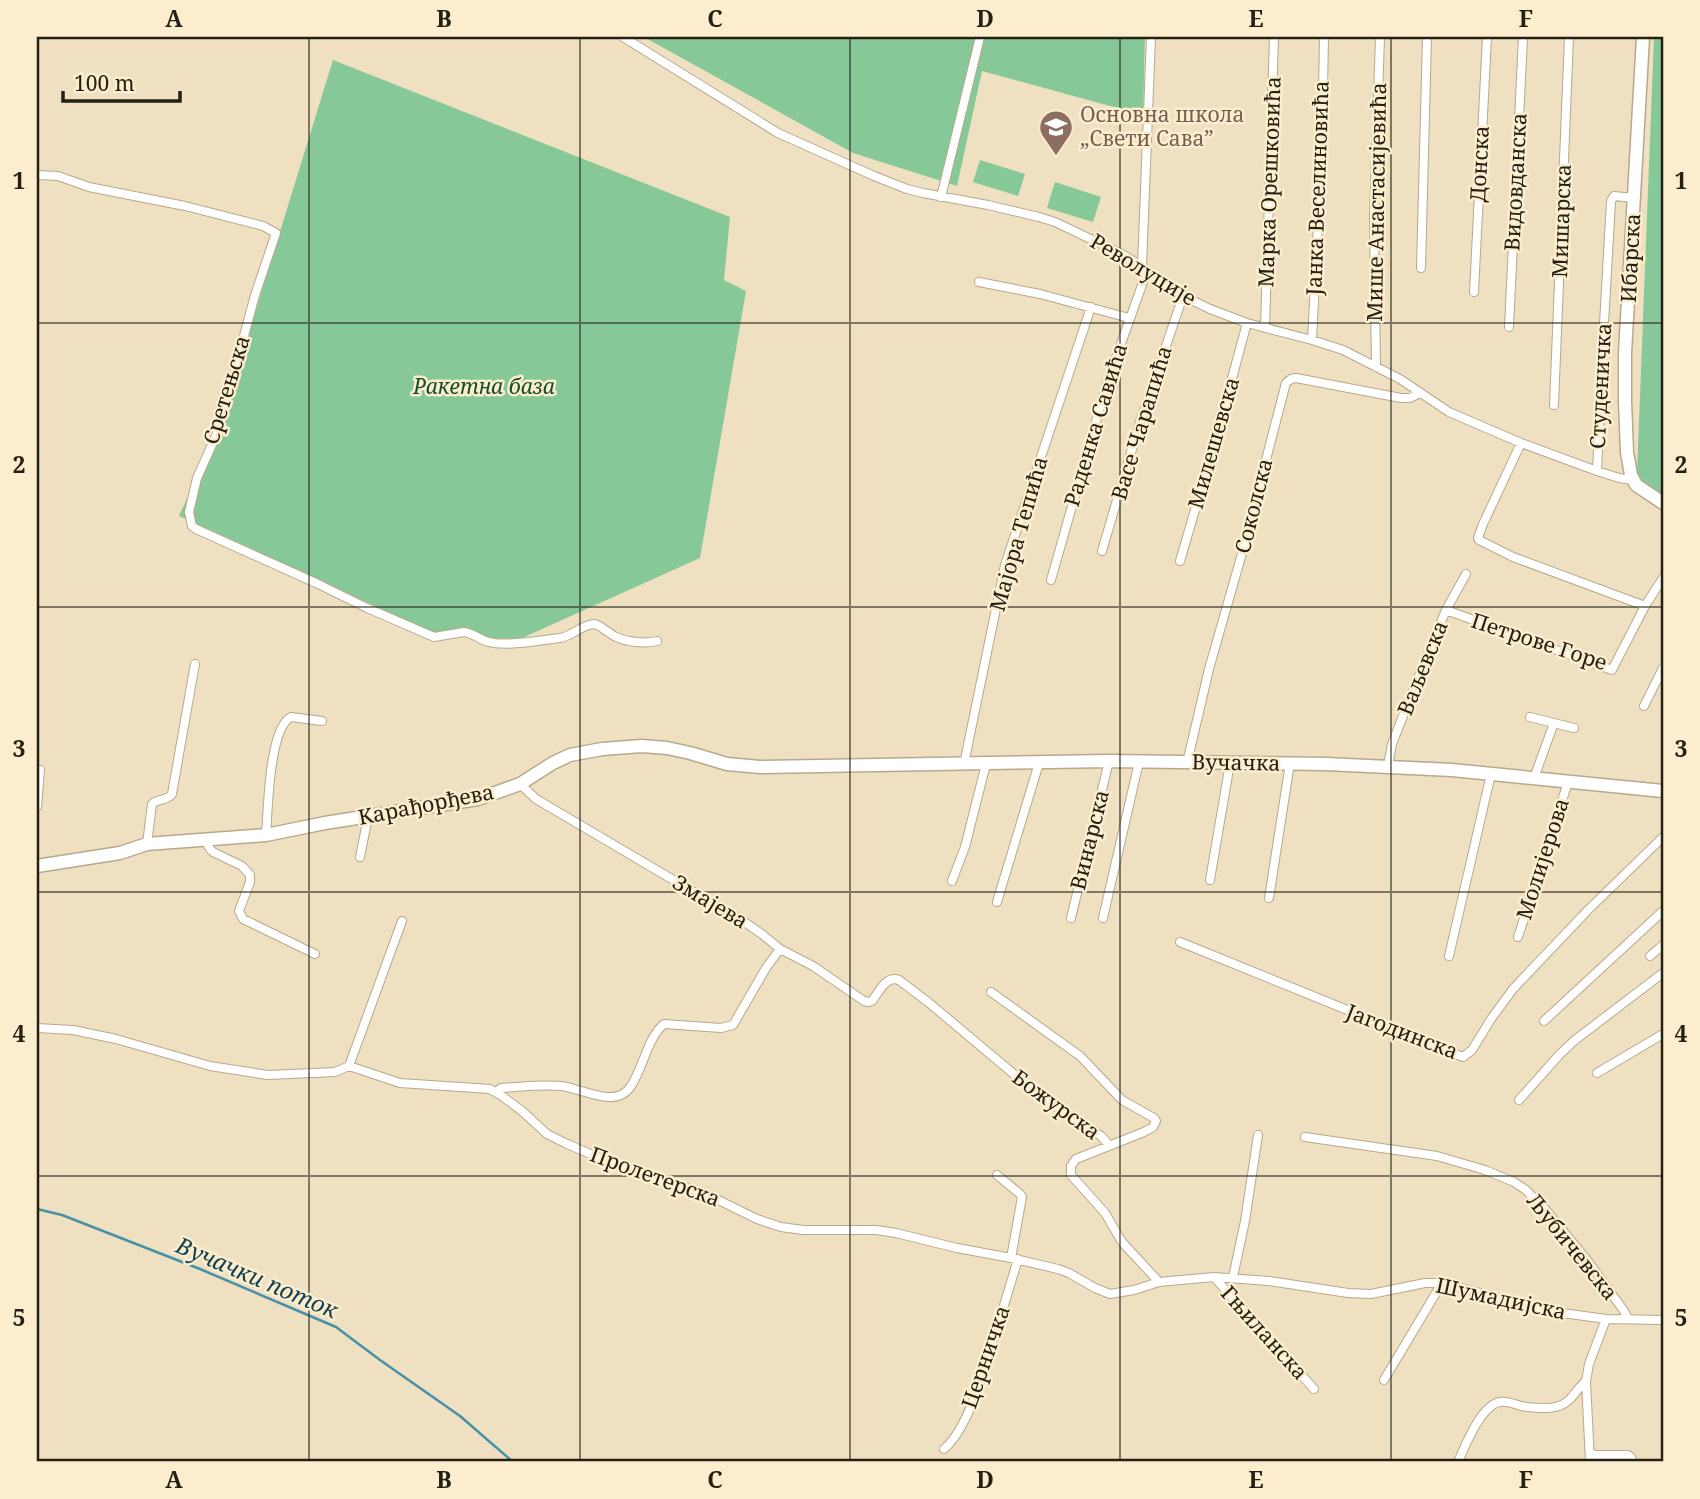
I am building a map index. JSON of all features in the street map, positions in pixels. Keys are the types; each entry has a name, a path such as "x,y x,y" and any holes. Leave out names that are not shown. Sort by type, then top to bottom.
{"street":[{"name":"Револуције","path":"623,37 778,133 907,189 1047,220 1090,237 1144,268 1183,296 1210,309 1247,323 1343,351 1400,379 1449,412 1521,443 1597,471 1632,480 1663,503"},
{"path":"941,197 980,37"},
{"name":"Раденка Савића","path":"1051,580 1107,383 1144,268 1151,37"},
{"name":"Марка Орешковића","path":"1265,328 1274,37"},
{"name":"Јанка Веселиновића","path":"1312,340 1322,146 1324,37"},
{"name":"Мише Анастасијевића","path":"1376,367 1374,217 1380,37"},
{"path":"1421,268 1427,37"},
{"name":"Донска","path":"1474,292 1487,37"},
{"name":"Видовданска","path":"1508,327 1523,37"},
{"name":"Мишарска","path":"1554,405 1569,37"},
{"name":"Ибарска","path":"1632,480 1624,380 1643,37"},
{"name":"Сретењска","path":"37,175 58,176 89,187 185,206 275,231 276,236 255,295 219,429 197,478 189,512 192,526 434,638 468,632 488,642 515,643 564,638 586,625 595,624 616,637 648,643 657,641"},
{"name":"Студеничка","path":"1597,471 1611,201 1614,196 1634,198"},
{"path":"979,282 1040,294 1129,318"},
{"name":"Васе Чарапића","path":"1102,551 1148,398 1183,296"},
{"name":"Мајора Тепића","path":"964,764 1005,565 1091,307"},
{"name":"Милешевска","path":"1180,561 1247,323"},
{"name":"Соколска","path":"1187,763 1205,682 1253,515 1286,383 1296,378 1401,398 1410,398 1420,393"},
{"path":"1521,443 1483,524 1479,540 1513,557 1645,606"},
{"name":"Ваљевска","path":"1388,766 1392,744 1446,610 1465,574"},
{"name":"Петрове Горе","path":"1446,610 1612,670 1645,606 1663,578"},
{"path":"147,844 152,804 172,794 195,664"},
{"path":"1644,706 1663,668"},
{"path":"266,835 273,756 283,723 290,717 322,721"},
{"path":"1531,717 1574,728"},
{"path":"1534,778 1555,723"},
{"name":"Карађорђева","path":"37,866 120,853 147,844 266,835 478,799 520,785 570,755 614,747 667,748 743,766 808,767"},
{"name":"Вучачка","path":"808,767 1109,761 1290,763 1388,766 1663,791"},
{"name":"Винарска","path":"1071,918 1109,761"},
{"path":"1103,918 1139,762"},
{"path":"997,902 1039,763"},
{"path":"1210,880 1230,763"},
{"path":"1269,898 1290,763"},
{"path":"951,881 965,846 986,764"},
{"path":"37,807 40,770"},
{"path":"1449,956 1491,774"},
{"name":"Молијерова","path":"1518,937 1568,782"},
{"name":"Змајева","path":"520,785 528,794 743,921 780,949 869,1002 887,981 894,978"},
{"path":"360,857 368,817"},
{"name":"Јагодинска","path":"1180,942 1463,1057 1472,1050 1513,989 1588,910 1663,837"},
{"path":"205,840 210,849 242,866 250,875 239,911 240,916 315,954"},
{"path":"1544,1021 1663,911"},
{"path":"37,1028 73,1030 116,1039 210,1066 268,1076 335,1072 349,1066 402,921"},
{"path":"1650,956 1663,945"},
{"path":"496,1092 501,1088 562,1086 612,1097 622,1095 633,1084 655,1034 664,1024 721,1028 733,1026 780,949"},
{"path":"1519,1100 1575,1040 1663,973"},
{"name":"Божурска","path":"894,978 928,1002 1040,1096 1109,1144 1144,1132 1153,1126 1156,1121 1154,1118 1122,1100 1080,1056 991,992"},
{"path":"1597,1073 1663,1034"},
{"name":"Пролетерска","path":"349,1066 400,1083 483,1088 496,1092 547,1134 565,1143 636,1174 702,1192 757,1219 781,1227 886,1232 1015,1258 1069,1273 1110,1294 1159,1282 1214,1277"},
{"path":"1233,1277 1245,1222 1258,1135"},
{"name":"Љубичевска","path":"1305,1137 1437,1156 1485,1170 1517,1184 1545,1209 1587,1260 1628,1319"},
{"path":"1109,1144 1076,1159 1071,1166 1071,1175 1100,1207 1122,1242 1159,1282"},
{"name":"Церничка","path":"944,1449 961,1428 980,1380 999,1324 1015,1258 1022,1197 997,1175"},
{"name":"Шумадијска","path":"1214,1277 1371,1294 1425,1283 1442,1283 1555,1312 1606,1319 1663,1320"},
{"name":"Гњиланска","path":"1214,1277 1314,1389"},
{"path":"1384,1380 1442,1283"},
{"path":"1606,1319 1589,1364 1586,1381 1590,1458 1595,1455 1628,1455 1633,1462"},
{"path":"1458,1462 1482,1415 1494,1405 1503,1402 1532,1408 1557,1407 1566,1403 1586,1381"}],"green space":[{"path":"644,37 1145,37 1143,115 982,71 957,186 853,153"},
{"path":"1654,37 1663,37 1663,495 1643,481 1637,473"},
{"name":"Ракетна база","path":"333,60 730,217 724,280 746,291 700,558 522,638 492,639 465,628 436,634 179,516 219,429"},
{"path":"980,160 1025,174 1018,196 973,182"},
{"path":"1055,182 1101,197 1093,222 1047,208"}],"waterway":[{"name":"Вучачки поток","path":"37,1209 62,1215 200,1269 336,1327 460,1416 513,1462"}],"place":[{"name":"Основна школа „Свети Сава”","path":"1056,157"}]}
